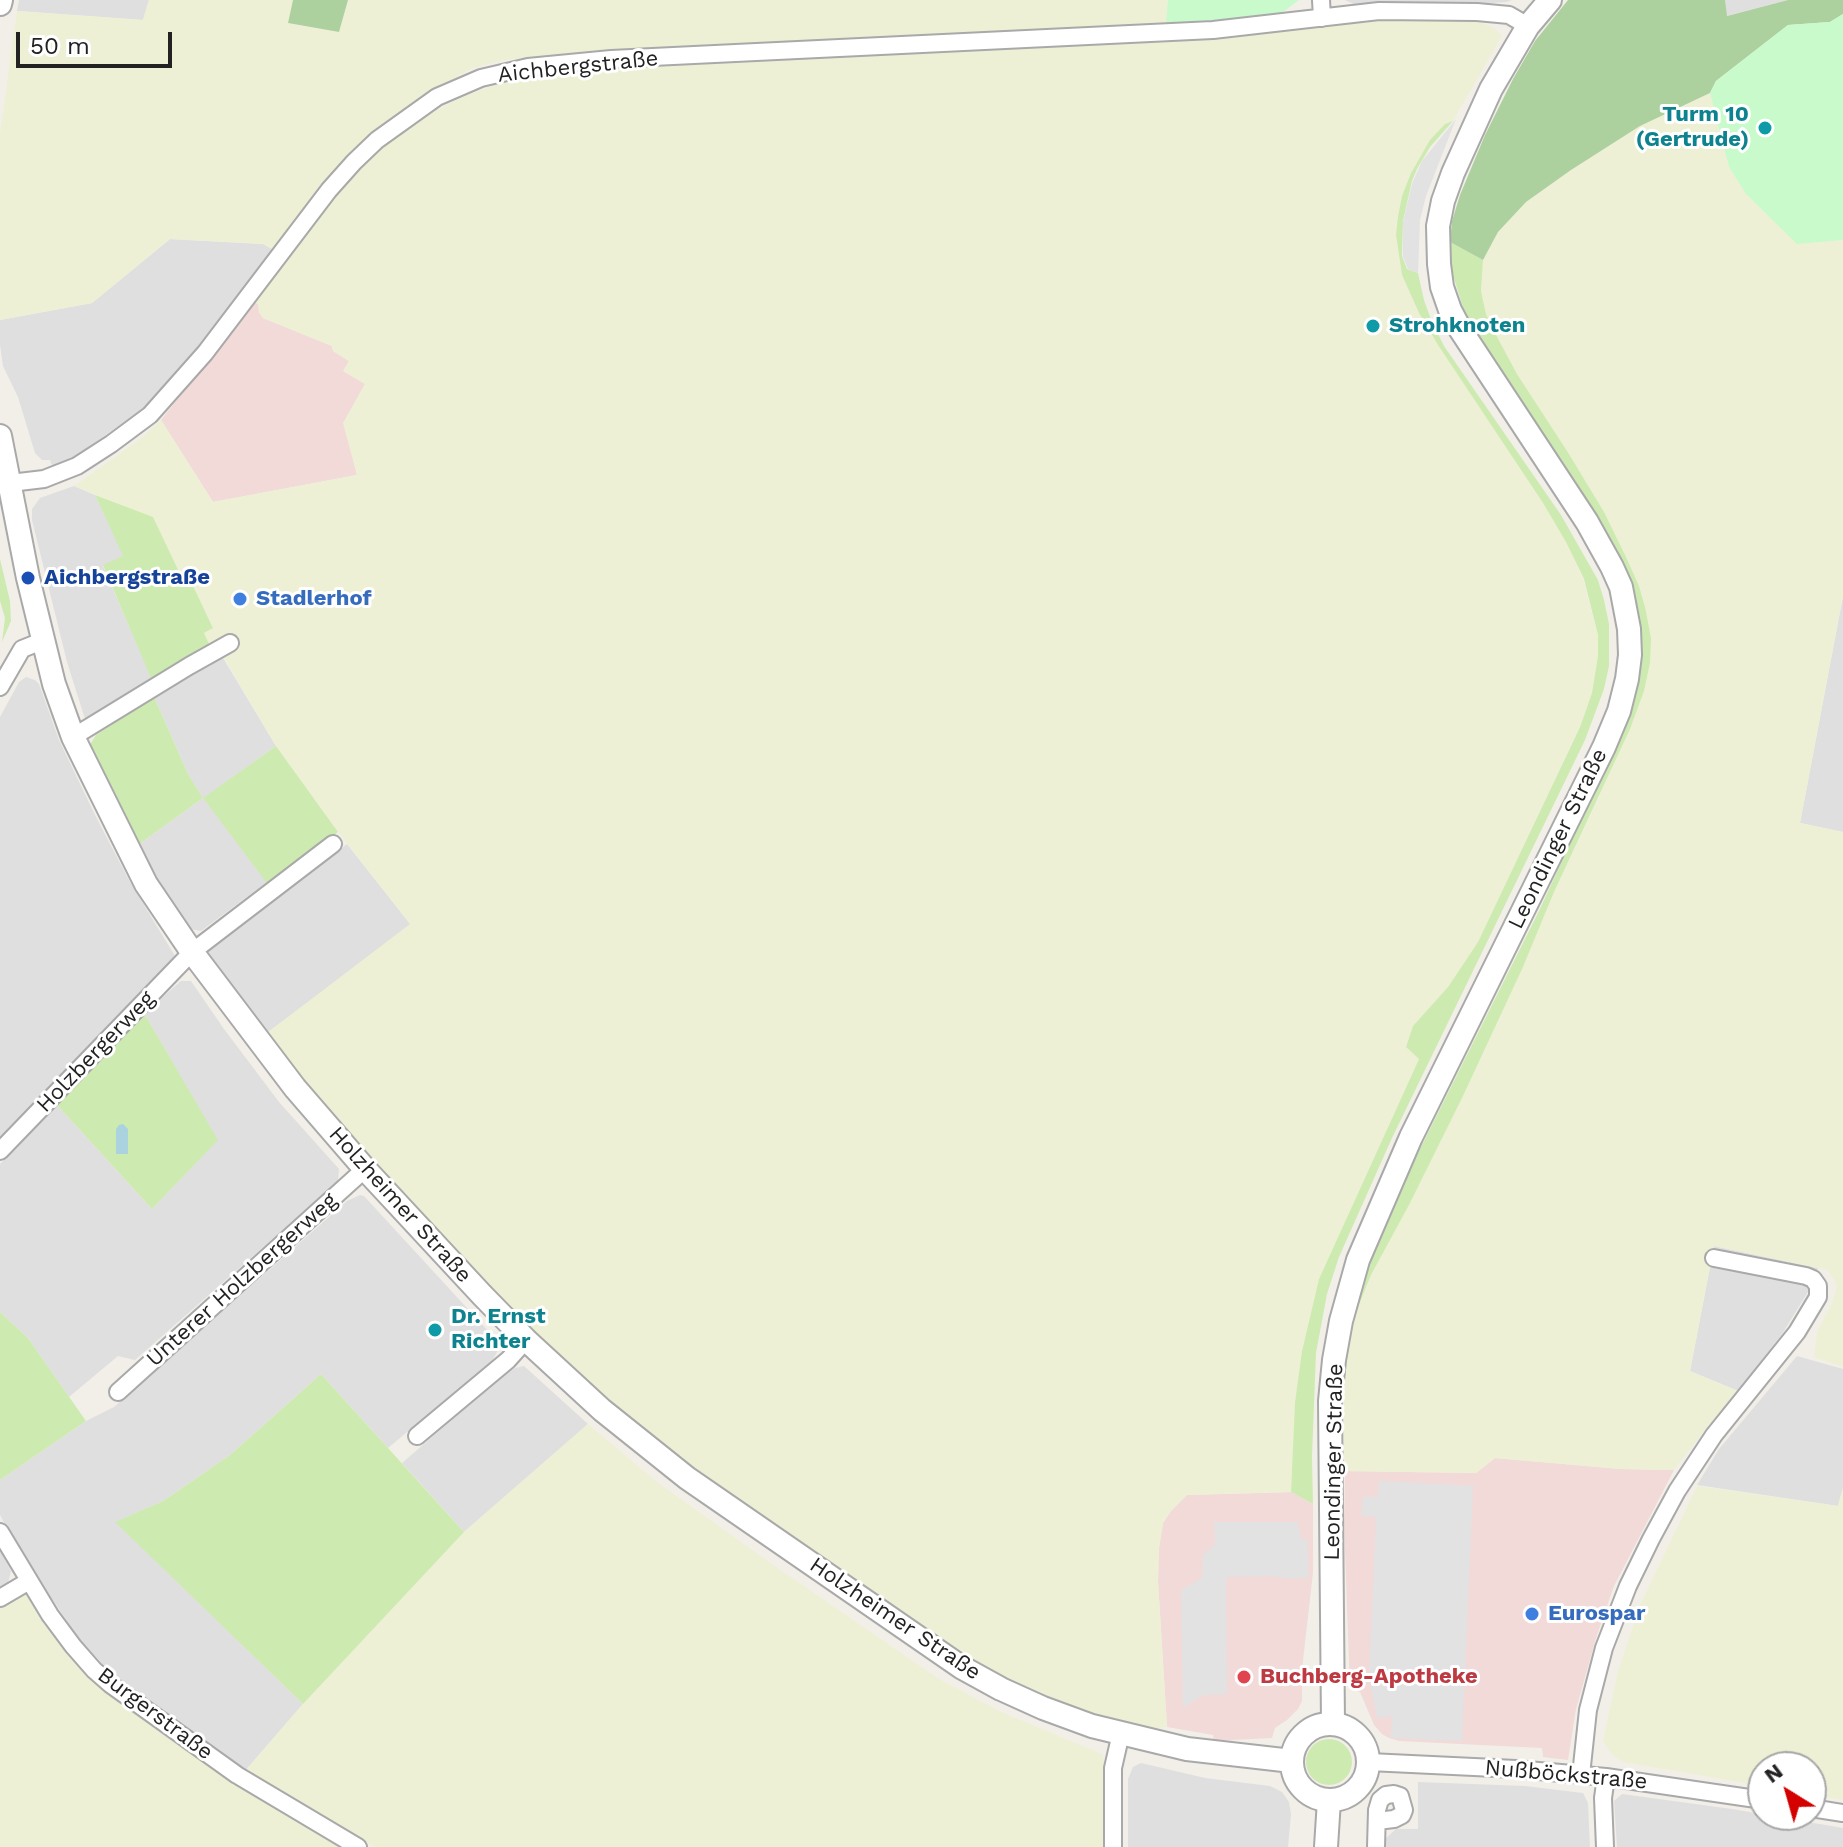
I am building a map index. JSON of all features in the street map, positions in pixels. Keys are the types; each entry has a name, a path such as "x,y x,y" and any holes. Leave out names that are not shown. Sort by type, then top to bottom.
{"street":[{"path":"1321,0 1322,18"},
{"name":"Leondinger Straße","path":"1333,1723 1330,1401 1345,1305 1358,1260 1411,1137 1604,747 1619,711 1627,679 1629,629 1621,587 1602,546 1460,329 1442,287 1437,248 1443,201 1491,89 1528,26 1550,0"},
{"name":"Aichbergstraße","path":"5,484 44,479 77,466 150,415 205,353 329,190 354,162 377,140 437,97 481,78 528,67 611,59 1213,30 1379,11 1509,15 1528,26"},
{"name":"Holzheimer Straße","path":"0,436 5,484 54,684 73,737 146,884 192,952 295,1088 439,1251 526,1340 602,1410 687,1478 961,1667 1043,1708 1092,1726 1187,1749 1292,1761"},
{"path":"0,687 22,649 42,641"},
{"path":"73,737 230,643"},
{"name":"Holzbergerweg","path":"0,1151 192,952 333,844"},
{"name":"Unterer Holzbergerweg","path":"118,1392 365,1169"},
{"path":"1581,1775 1588,1710 1604,1648 1628,1586 1651,1539 1677,1491 1714,1435 1797,1332 1818,1297 1818,1286 1806,1276 1714,1258"},
{"path":"417,1436 508,1360 526,1340"},
{"name":"Burgerstraße","path":"0,1532 73,1646 94,1670 237,1775 358,1847"},
{"path":"0,1598 29,1581"},
{"path":"1333,1723 1353,1730 1360,1737 1369,1762 1364,1780 1350,1795 1338,1799 1319,1799 1301,1787 1292,1761 1296,1744 1303,1735 1322,1724 1333,1723"},
{"path":"1113,1847 1113,1768 1121,1733"},
{"name":"Nußböckstraße","path":"1369,1762 1503,1768 1606,1777 1747,1798"},
{"path":"1605,1847 1603,1798 1606,1777"},
{"path":"1326,1847 1329,1800"},
{"path":"1376,1847 1377,1821"}],"shaded area":[{"path":"19,0 149,0 143,20 17,11"},
{"path":"1345,0 1512,0 1479,4 1356,5"},
{"path":"1725,0 1788,0 1726,16"},
{"path":"1456,119 1426,196 1420,220 1418,273 1408,269 1403,257 1403,222 1412,184 1422,161"},
{"path":"170,239 263,244 274,250 168,384 139,412 72,458 52,466 50,460 42,460 35,453 18,397 3,366 0,320 92,303"},
{"path":"254,302 258,304 263,318 332,346 333,351 349,361 344,371 365,384 344,423 357,475 213,502 161,420"},
{"path":"74,486 95,495 124,556 103,566 152,679 85,719 67,662 32,520 32,509 40,498"},
{"path":"1843,596 1843,832 1800,823"},
{"path":"223,658 276,746 204,798 267,882 201,931 190,929 138,845 203,798 188,774 154,697 191,673"},
{"path":"26,677 39,684 59,740 95,815 130,882 175,956 0,1140 0,717 19,682"},
{"path":"347,844 411,925 267,1033 206,953"},
{"path":"181,981 191,981 279,1102 339,1169 338,1181 135,1360 118,1356 69,1397 28,1338 0,1312 0,1164 57,1105 152,1209 217,1140 144,1013"},
{"path":"360,1195 501,1345 492,1361 388,1448 321,1374 230,1455 163,1501 116,1522 303,1704 245,1771 143,1699 112,1674 80,1640 19,1551 0,1515 0,1480 86,1421 114,1407 347,1201"},
{"path":"1714,1246 1818,1268 1808,1292 1782,1334 1738,1391 1690,1371"},
{"path":"1797,1356 1843,1369 1843,1488 1838,1506 1697,1485 1719,1449"},
{"path":"524,1366 588,1424 464,1532 402,1463 501,1377"},
{"path":"1495,1458 1621,1469 1674,1470 1614,1586 1576,1709 1568,1760 1543,1757 1542,1748 1389,1738 1374,1725 1360,1692 1350,1689 1345,1471 1476,1473"},
{"path":"1379,1481 1473,1486 1462,1741 1391,1738 1392,1716 1377,1718 1369,1677 1376,1517 1361,1516 1363,1497 1378,1497"},
{"path":"1291,1492 1313,1504 1313,1573 1302,1669 1302,1701 1298,1709 1275,1728 1272,1738 1214,1741 1213,1735 1167,1727 1158,1582 1163,1523 1187,1495"},
{"path":"1214,1522 1298,1522 1301,1539 1307,1539 1309,1577 1226,1577 1227,1694 1203,1695 1183,1708 1181,1590 1202,1578 1203,1555 1215,1544"},
{"path":"0,1551 11,1571 7,1587 0,1591"},
{"path":"1141,1763 1205,1778 1270,1786 1282,1792 1289,1802 1291,1814 1288,1847 1128,1847 1128,1779 1133,1767"},
{"path":"1418,1782 1525,1786 1583,1793 1588,1803 1590,1847 1383,1847 1384,1840 1396,1829 1418,1829"},
{"path":"1622,1794 1747,1812 1747,1831 1827,1831 1827,1825 1843,1828 1843,1847 1617,1847 1614,1801"}],"green space":[{"path":"149,0 293,0 288,23 339,32 348,0 1168,0 1166,23 593,51 505,60 470,69 397,113 351,153 274,250 263,244 170,239 92,303 0,320 0,133 17,11 143,20"},
{"path":"293,0 348,0 339,32 288,23"},
{"path":"1168,0 1299,0 1283,12 1268,16 1166,23"},
{"path":"1568,0 1725,0 1727,16 1788,0 1843,0 1843,14 1830,22 1788,25 1716,81 1710,93 1640,126 1571,170 1526,202 1498,232 1483,260 1450,242 1452,221 1460,195 1513,79 1535,41"},
{"path":"1843,14 1843,240 1797,244 1746,194 1729,167 1710,93 1716,81 1788,25 1830,22"},
{"path":"1436,18 1480,22 1494,28 1502,36 1453,121 1445,124 1411,173 1402,196 1396,235 1402,275 1438,345 1543,503 1583,579 1598,636 1592,693 1580,726 1478,942 1448,987 1413,1026 1406,1047 1419,1059 1319,1279 1302,1351 1295,1402 1291,1492 1187,1495 1163,1523 1158,1582 1167,1727 1148,1729 1091,1714 1035,1692 982,1666 694,1469 558,1355 489,1287 374,1161 267,1033 410,924 276,746 224,658 209,644 203,633 213,627 186,572 180,575 153,518 74,486 139,440 161,420 213,502 357,475 343,423 365,384 343,371 349,361 333,351 332,346 263,318 258,304 254,302 335,196 368,160 428,115 462,97 500,83 591,68 1024,46 1363,20"},
{"path":"1710,93 1729,167 1746,194 1797,243 1843,240 1843,596 1800,823 1843,832 1843,1367 1814,1357 1817,1332 1837,1286 1828,1270 1714,1246 1690,1371 1738,1391 1674,1470 1621,1469 1495,1458 1476,1473 1345,1471 1344,1386 1354,1317 1371,1275 1463,1096 1523,967 1644,691 1645,607 1639,586 1604,512 1517,374 1495,333 1486,314 1481,291 1483,260 1498,232 1526,202 1640,126"},
{"path":"1453,121 1430,147 1412,181 1403,221 1402,256 1407,269 1418,273 1424,300 1444,346 1561,515 1598,580 1609,624 1609,666 1585,740 1392,1138 1339,1257 1327,1294 1316,1353 1313,1504 1291,1492 1295,1402 1302,1351 1319,1279 1419,1059 1406,1047 1413,1026 1448,987 1478,942 1580,727 1592,693 1598,656 1598,635 1584,579 1566,542 1438,345 1402,275 1396,235 1402,196 1430,140 1445,124"},
{"path":"1450,242 1483,260 1481,291 1486,314 1495,333 1517,374 1604,512 1626,557 1645,607 1651,638 1650,663 1630,729 1554,892 1523,967 1463,1096 1371,1275 1354,1317 1363,1277 1403,1183 1539,911 1628,717 1641,658 1639,616 1622,561 1466,317 1452,272"},
{"path":"95,495 153,517 180,574 186,571 213,628 204,633 209,644 153,683 103,565 123,556"},
{"path":"0,559 10,601 11,621 2,642 5,618 0,601"},
{"path":"154,697 188,774 203,798 138,845 91,750 91,743 96,735"},
{"path":"276,746 338,832 269,886 203,798"},
{"path":"144,1013 218,1140 152,1209 57,1105"},
{"path":"0,1312 28,1338 86,1421 0,1480"},
{"path":"321,1374 464,1532 303,1704 115,1522 163,1501 230,1455"},
{"path":"588,1424 657,1482 939,1679 999,1711 1102,1754 1105,1765 1106,1847 375,1847 245,1771 303,1704 464,1532"},
{"path":"1697,1486 1838,1506 1843,1488 1843,1800 1827,1797 1827,1751 1747,1751 1747,1783 1623,1762 1611,1754 1603,1741 1618,1671 1640,1605"},
{"path":"25,1593 59,1643 90,1678 190,1751 340,1847 0,1847 0,1607"},
{"path":"1329,1739 1345,1746 1352,1762 1345,1778 1329,1785 1313,1778 1306,1762 1313,1746"}],"water":[{"path":"123,1124 128,1129 128,1154 116,1154 116,1129"}],"place":[{"name":"Turm 10 (Gertrude)","path":"1765,128"},
{"name":"Strohknoten","path":"1373,326"},
{"name":"Aichbergstraße","path":"28,578"},
{"name":"Stadlerhof","path":"240,599"},
{"name":"Dr. Ernst Richter","path":"435,1330"},
{"name":"Eurospar","path":"1532,1614"},
{"name":"Buchberg-Apotheke","path":"1244,1677"}]}
